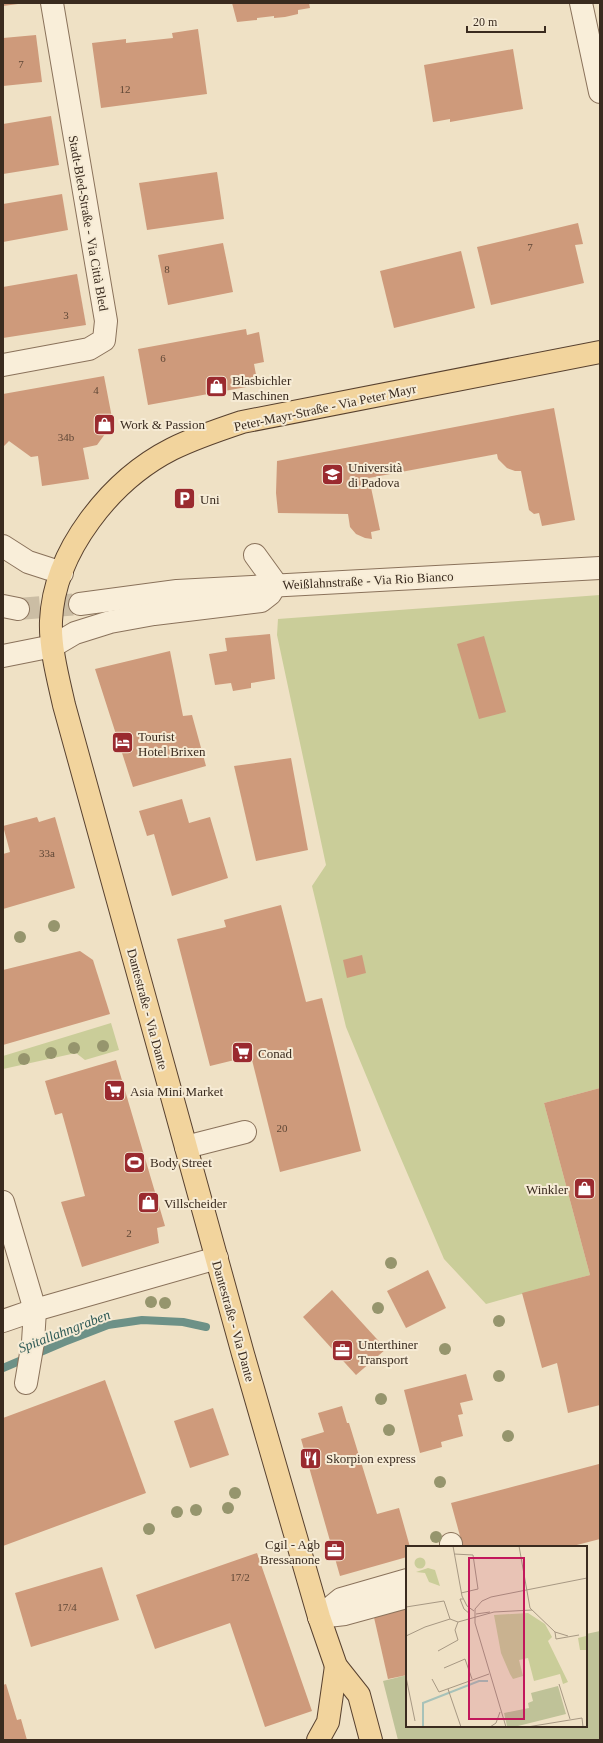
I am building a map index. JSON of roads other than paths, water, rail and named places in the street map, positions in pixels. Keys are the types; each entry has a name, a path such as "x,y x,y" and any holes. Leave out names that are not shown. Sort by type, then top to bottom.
{"main road":[{"name":"Peter-Mayr-Straße - Via Peter Mayr","path":"62,573 72,549 88,524 103,504 126,481 148,464 171,450 200,436 242,422 600,352"},
{"name":"Dantestraße - Via Dante","path":"62,573 54,599 51,622 57,674 64,705 217,1258 319,1617 336,1666 359,1695 370,1740"},
{"name":"Dantestraße - Via Dante","path":"318,1740 328,1722 336,1666"}],"street":[{"name":"Stadt-Bled-Straße - Via Città Bled","path":"3,365 89,349 104,340 106,321 52,3"},
{"path":"581,3 600,92"},
{"path":"3,546 28,562 62,573"},
{"path":"255,555 276,584"},
{"name":"Weißlahnstraße - Via Rio Bianco","path":"3,656 53,646 75,633 110,622 154,614 261,601 270,594 276,584 600,568"},
{"path":"80,604 178,590 276,584"},
{"path":"186,1146 246,1132"},
{"path":"3,1202 35,1310 34,1342 27,1375"},
{"path":"3,1321 35,1310 217,1258"},
{"path":"319,1617 341,1599 406,1580"},
{"path":"319,1617 345,1614 406,1597"}],"waterway":[{"name":"Spitallahngraben","path":"3,1368 108,1325 142,1320 183,1322 206,1327"}],"tunnel":[{"path":"18,609 80,604"}],"place":[{"name":"Blasbichler Maschinen","path":"217,387"},
{"name":"Work & Passion","path":"105,424"},
{"name":"Università di Padova","path":"332,474"},
{"name":"Uni","path":"184,499"},
{"name":"Tourist Hotel Brixen","path":"122,743"},
{"name":"Conad","path":"242,1053"},
{"name":"Asia Mini Market","path":"115,1091"},
{"name":"Body Street","path":"135,1162"},
{"name":"Winkler","path":"584,1189"},
{"name":"Villscheider","path":"149,1203"},
{"name":"Unterthiner Transport","path":"343,1351"},
{"name":"Skorpion express","path":"310,1458"},
{"name":"Cgil - Agb Bressanone","path":"335,1551"}]}
